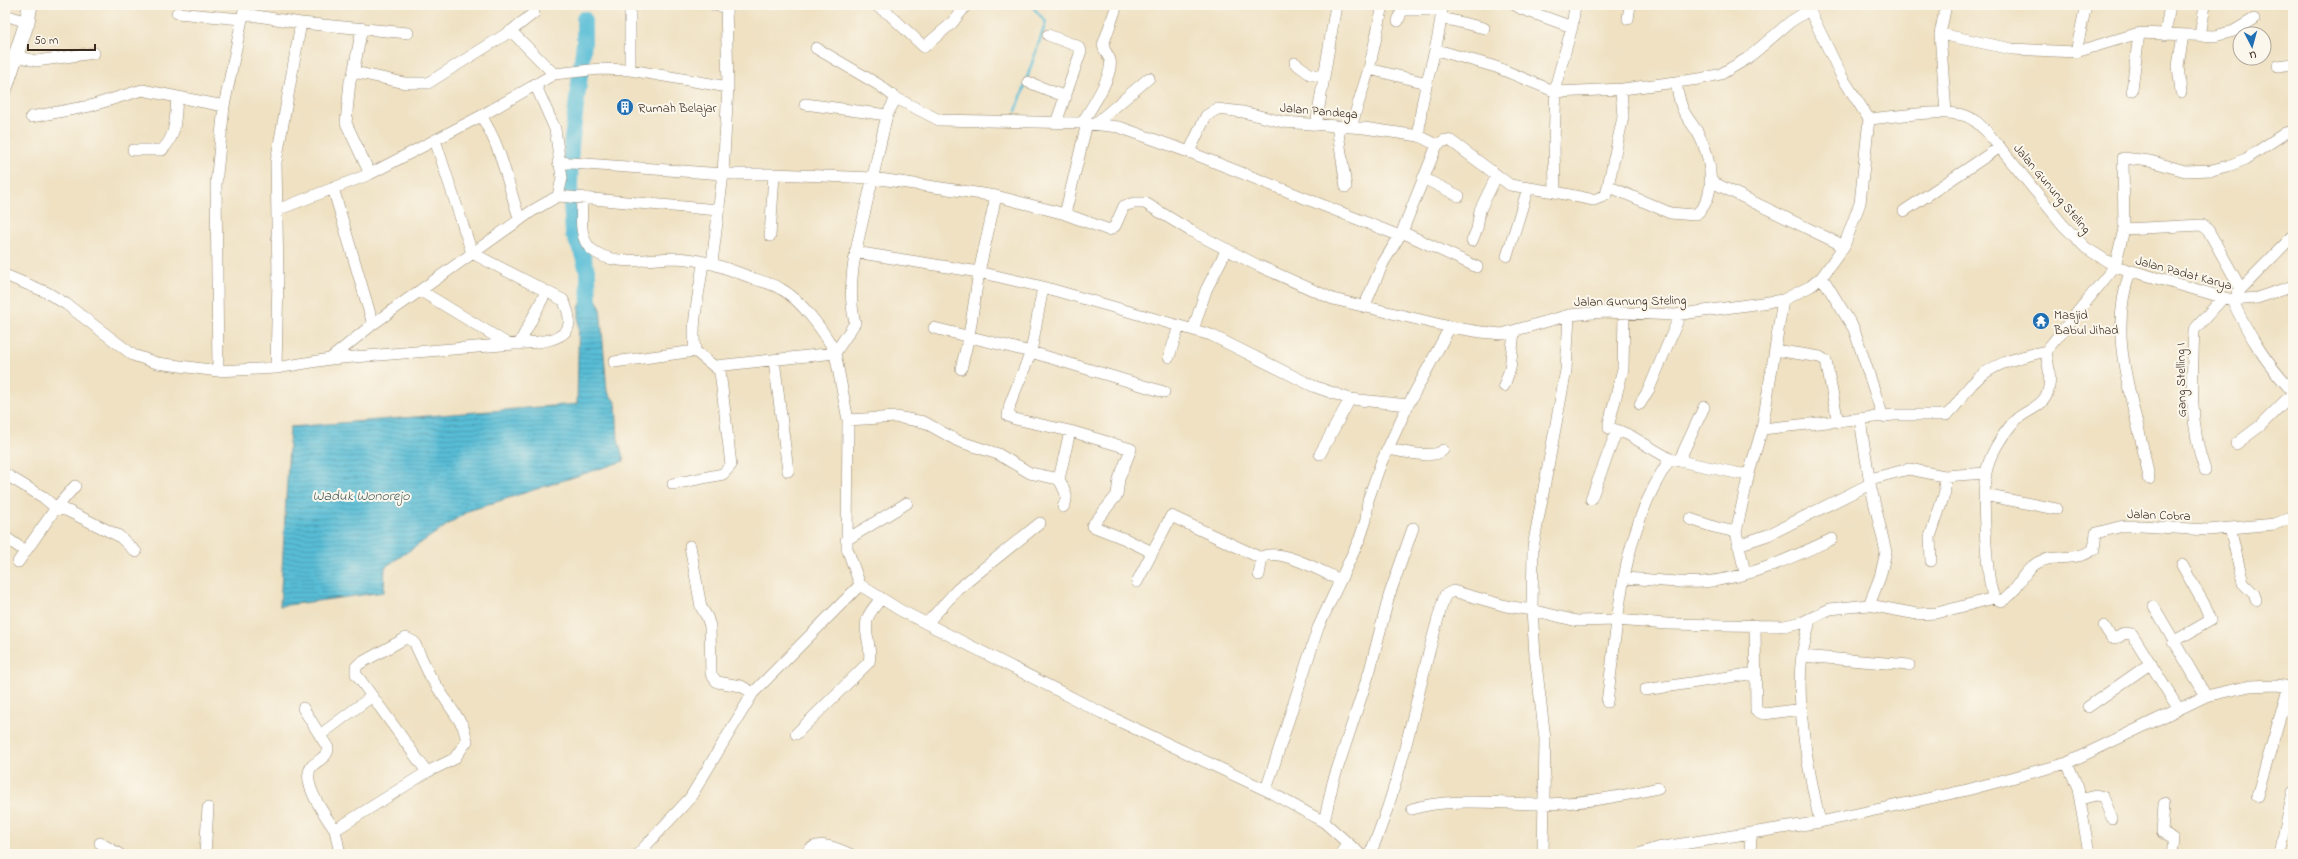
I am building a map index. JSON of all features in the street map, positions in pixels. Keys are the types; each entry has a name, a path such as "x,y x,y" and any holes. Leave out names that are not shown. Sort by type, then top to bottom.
{"street":[{"path":"5,88 27,22 30,5"},
{"path":"630,5 630,70"},
{"path":"695,351 693,321 708,262 723,174 728,87 726,6 714,5"},
{"path":"875,5 889,14 924,47 952,23 966,5"},
{"path":"559,162 723,174 774,174 873,178 996,196 1065,214 1088,123 1108,71 1110,59 1103,45 1117,5"},
{"path":"1316,125 1336,5"},
{"path":"1351,127 1369,69 1383,5"},
{"path":"1515,5 1522,9 1572,27"},
{"path":"1555,192 1554,143 1556,84 1572,27 1575,5"},
{"path":"1628,20 1630,5"},
{"path":"1946,5 1940,34 1946,113"},
{"path":"2076,52 2086,5"},
{"path":"2165,35 2170,5"},
{"path":"2200,36 2205,5"},
{"path":"1437,50 1496,67 1556,92 1621,90 1676,83 1721,74 1737,66 1808,8 1842,77 1869,119"},
{"path":"1398,21 1402,10 1442,11 1484,28"},
{"path":"1419,136 1427,83 1437,50 1442,11"},
{"path":"177,13 243,13 301,23 408,33"},
{"path":"218,371 216,184 224,106 243,13"},
{"path":"353,74 367,74 405,83 428,83 511,31 534,13"},
{"path":"5,16 27,22"},
{"path":"1940,34 2012,49 2076,52 2139,34 2216,36 2234,31 2254,19"},
{"path":"276,368 278,277 276,162 301,23"},
{"path":"362,28 353,74 350,81 346,123 370,174"},
{"path":"511,31 554,74"},
{"path":"2132,90 2139,34"},
{"path":"1048,35 1077,46 1081,50 1066,97 1056,122"},
{"path":"2180,92 2178,66 2183,35"},
{"path":"816,48 878,85 896,98 939,120 1088,123 1119,127 1401,234 1477,267"},
{"path":"16,56 36,61 94,53"},
{"path":"1295,63 1310,74 1324,77"},
{"path":"2278,66 2293,64"},
{"path":"276,210 370,174 482,116 554,74 600,68 630,70 728,87"},
{"path":"1369,69 1427,83"},
{"path":"1088,123 1149,78"},
{"path":"1028,82 1066,97"},
{"path":"1608,186 1670,214 1686,216 1695,215 1703,209 1710,194 1710,181 1704,146 1683,110 1676,83"},
{"path":"535,84 554,125 562,184 559,196"},
{"path":"31,117 90,106 142,90 224,106"},
{"path":"1364,308 1383,263 1401,234 1437,145 1445,140 1451,141 1510,185 1599,199 1606,196 1623,117 1621,90"},
{"path":"133,150 162,150 170,143 174,132 177,98"},
{"path":"716,366 835,353 855,323 851,305 850,283 855,252 887,115 896,98"},
{"path":"805,104 887,115"},
{"name":"Jalan Pandega","path":"1188,152 1206,116 1217,109 1243,112 1283,122 1351,127 1419,136 1437,145"},
{"name":"Jalan Gunung Steling","path":"1065,214 1109,230 1115,226 1124,206 1142,202 1160,210 1191,232 1257,265 1333,298 1364,308 1450,327 1502,334 1569,315 1624,313 1680,315 1783,300 1811,286 1822,277 1844,246 1860,203 1869,119 1946,113 1965,116 1976,121 2000,147 2063,225 2086,248 2115,266"},
{"path":"482,116 494,135 520,220"},
{"path":"1337,126 1346,187"},
{"path":"1762,429 1883,417 1946,415 1973,383 1990,368 2008,361 2046,351 2115,266 2124,229 2123,158 2150,162 2185,171 2212,170 2246,159 2285,133 2293,131"},
{"path":"5,275 46,292 66,304 133,355 157,363 218,371 276,368 330,358 555,340 564,335 570,326 569,312 563,300 472,253 436,140"},
{"path":"1904,212 2000,147"},
{"path":"770,236 774,174"},
{"path":"1472,240 1478,229 1480,210 1497,175"},
{"path":"1423,178 1459,196"},
{"path":"1710,181 1844,246"},
{"path":"333,188 373,324"},
{"path":"1507,256 1528,188"},
{"path":"330,358 373,324 472,253 520,220 559,196 718,210"},
{"path":"961,370 969,336 979,272 996,196"},
{"path":"580,197 582,231 590,248 602,256 613,260 678,258 708,262 781,289 803,308 831,344 835,353 848,420 846,540 853,570 860,585 928,623 1102,713 1266,790 1324,822 1360,854"},
{"path":"2124,229 2202,225 2208,230 2241,289"},
{"name":"Gang Stelling I","path":"2205,470 2198,451 2195,432 2193,374 2194,330 2227,299 2241,289 2293,236"},
{"path":"1193,330 1206,290 1227,249"},
{"path":"855,252 979,272 1043,287 1211,335 1313,386 1350,399 1408,405"},
{"name":"Jalan Padat Karya","path":"2115,266 2130,272 2227,299 2257,298 2293,286"},
{"path":"2130,272 2122,294 2120,312 2122,359 2149,479"},
{"path":"1822,277 1854,329 1883,417"},
{"path":"1043,287 1031,352 1010,404 1008,416 1015,420 1070,432 1131,449 1119,480 1117,496 1092,526 1125,538 1152,552"},
{"path":"421,291 513,344"},
{"path":"513,344 546,292"},
{"path":"2227,299 2253,342 2278,376 2293,393 2260,426 2236,444"},
{"path":"1745,573 1736,532 1748,473 1762,429 1783,300"},
{"path":"1624,313 1623,369 1609,428 1629,435 1675,460 1741,474 1748,473"},
{"path":"1543,854 1545,739 1532,610 1533,547 1566,370 1569,315"},
{"path":"1640,404 1649,389 1680,315"},
{"path":"1169,357 1179,326"},
{"path":"1266,790 1318,628 1360,538 1366,520 1368,500 1388,449 1408,405 1450,327"},
{"path":"934,328 1031,352 1164,392"},
{"path":"1504,386 1510,369 1514,331"},
{"path":"1775,350 1820,357 1826,361 1838,422"},
{"path":"614,362 695,351 716,366 721,374 731,464 723,474 673,484"},
{"path":"1370,854 1379,835 1403,755 1420,696 1429,651 1445,594 1454,591 1506,606 1532,610 1577,621 1617,620 1667,624 1790,626 1810,619 1827,609 1869,606 1917,614 1936,613 1994,598 1987,546 1984,495 1986,473 1991,458 2010,425 2017,418 2042,402 2046,395 2050,377 2046,351"},
{"path":"774,360 788,471"},
{"path":"1320,454 1350,399"},
{"path":"1607,702 1617,620 1629,550 1642,511 1656,480 1675,460 1704,407"},
{"path":"848,420 896,417 924,422 958,441 998,454 1026,472 1059,479"},
{"path":"1860,420 1870,482 1886,552 1880,577 1869,606"},
{"path":"1591,499 1617,430"},
{"path":"1063,507 1067,495 1059,479 1070,432"},
{"path":"1388,449 1431,455 1440,453 1443,450"},
{"path":"1738,544 1768,535 1870,482 1909,469 1944,476 1986,473"},
{"path":"5,474 56,508 68,511 119,536 136,552"},
{"path":"1931,562 1930,537 1945,492 1944,476"},
{"path":"18,562 56,508 75,486"},
{"path":"1984,495 2056,509"},
{"path":"846,540 906,503"},
{"path":"1137,582 1171,516 1261,558"},
{"name":"Jalan Cobra","path":"1994,598 2000,601 2007,598 2015,590 2023,575 2039,562 2086,556 2094,550 2096,533 2123,526 2208,530 2275,524 2293,517"},
{"path":"1690,519 1736,532"},
{"path":"928,623 958,589 1040,523"},
{"path":"1324,822 1333,782 1370,670 1389,596 1412,528"},
{"path":"2230,528 2243,583 2254,594 2256,600"},
{"path":"5,537 25,551"},
{"path":"1624,578 1702,582 1745,573 1781,563 1832,539"},
{"path":"690,546 701,607 710,626 711,674 717,682 740,686 752,693"},
{"path":"1261,558 1268,554 1277,554 1296,560 1340,580"},
{"path":"1259,575 1261,558"},
{"path":"2173,642 2208,624 2211,620 2204,604 2182,565"},
{"path":"638,854 690,798 752,693 860,585"},
{"path":"796,734 868,662 871,653 866,628 868,618 881,598"},
{"path":"2154,607 2173,642 2206,696"},
{"path":"1810,619 1802,656 1802,709 1808,769 1820,822"},
{"path":"1754,625 1755,704 1758,713 1764,714 1802,709"},
{"path":"2104,626 2112,638 2119,637 2124,633 2132,634 2178,708"},
{"path":"335,830 427,772 454,759 466,744 467,738 463,726 430,676 414,642 410,638 377,652 356,667 356,674 427,772"},
{"path":"1802,656 1909,665"},
{"path":"2088,707 2151,663"},
{"path":"1645,690 1754,673"},
{"path":"1639,854 1657,848 1751,835 1820,822 1967,790 2067,763 2135,731 2178,708 2206,696 2250,686 2291,686 2257,796"},
{"path":"320,735 372,697"},
{"path":"303,708 328,750 310,769 310,786 335,830 340,854"},
{"path":"2067,763 2080,799 2089,854"},
{"path":"1412,809 1436,803 1543,804 1606,800 1658,788"},
{"path":"2280,854 2293,792"},
{"path":"2080,799 2096,795 2103,797 2112,818"},
{"path":"2164,804 2162,832 2174,839 2172,854"},
{"path":"205,854 208,808"},
{"path":"1750,854 1751,835"},
{"path":"100,843 119,854"},
{"path":"1341,854 1347,843"},
{"path":"805,854 816,845 822,844 850,854"}],"water":[{"name":"Waduk Wonorejo","path":"588,286 600,306 607,391 616,403 618,439 624,461 468,511 385,567 384,592 280,606 290,427 577,404 579,308"}],"waterway":[{"path":"1027,78 1046,22 1031,5"},
{"path":"584,19 584,43 571,147 570,186 573,234 582,253 588,274 589,308"},
{"path":"1016,111 1026,83"}],"place":[{"name":"Rumah Belajar","path":"625,107"},
{"name":"Masjid Babul Jihad","path":"2041,321"}]}
